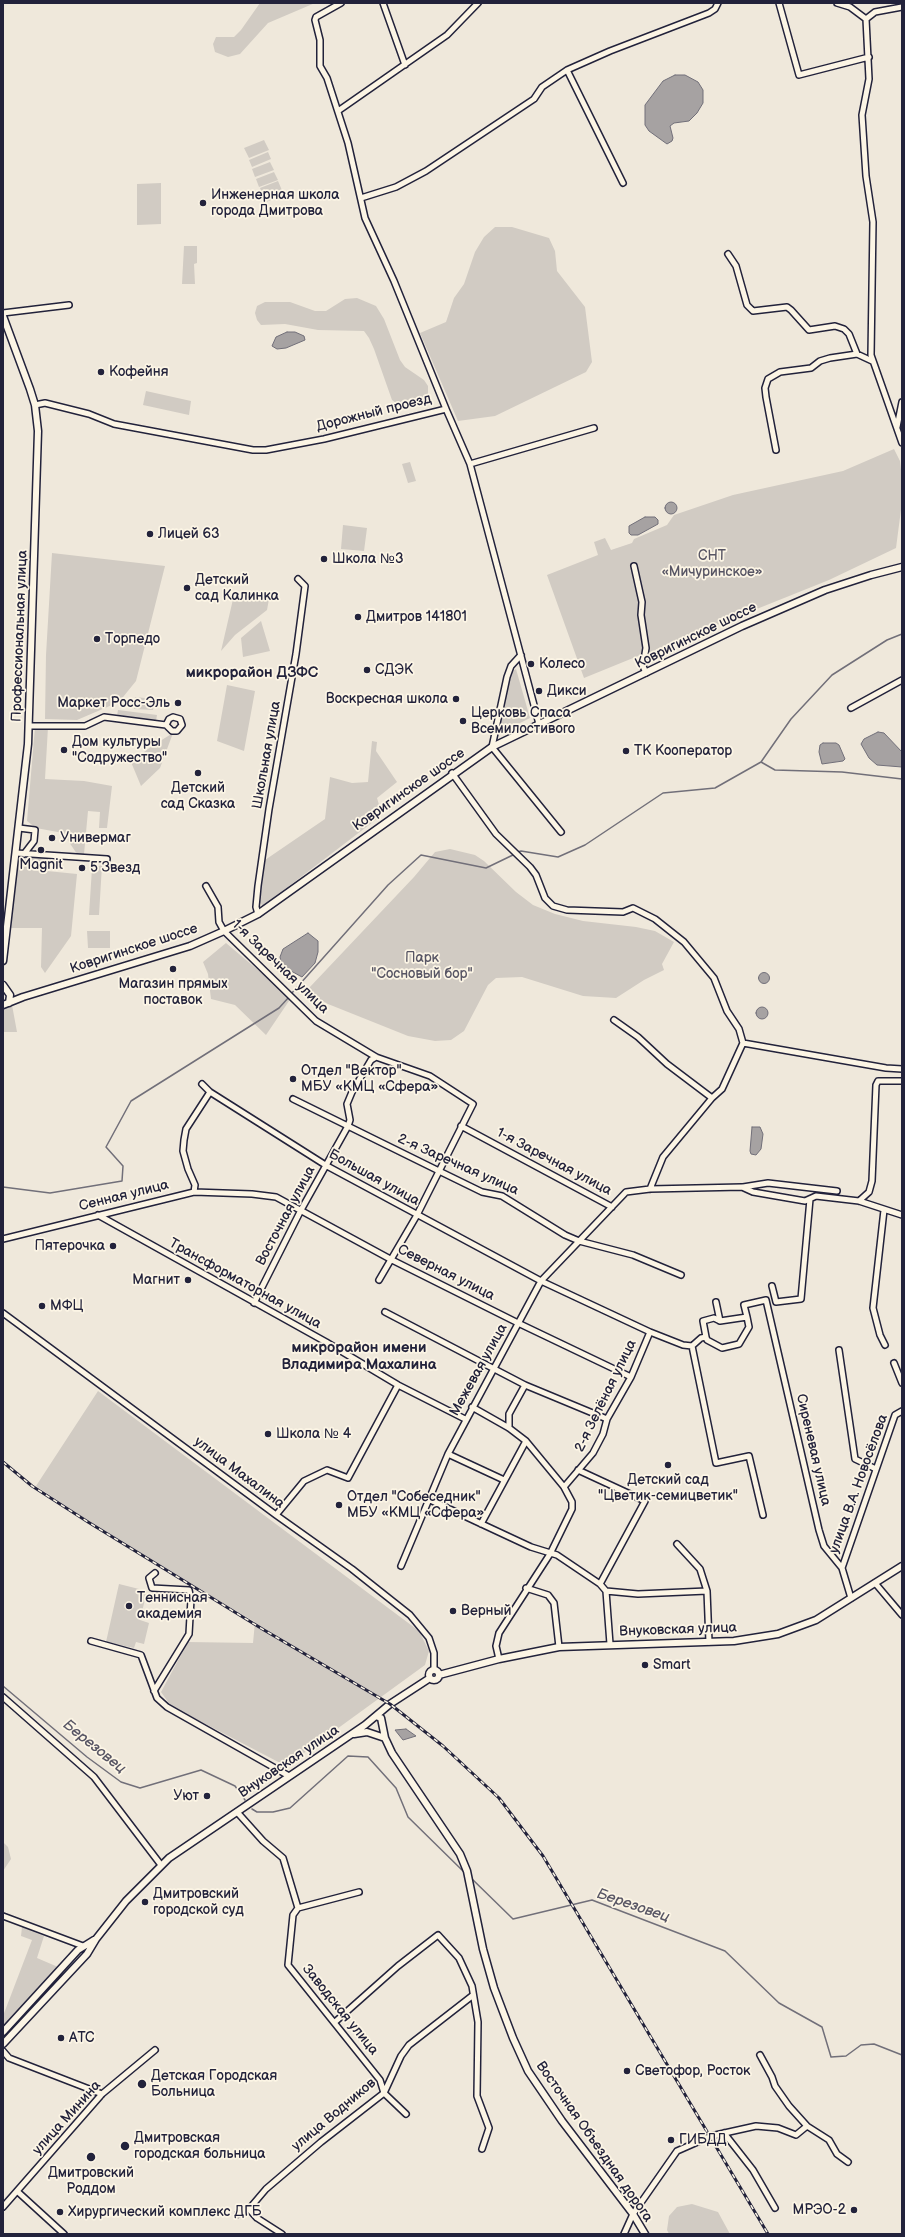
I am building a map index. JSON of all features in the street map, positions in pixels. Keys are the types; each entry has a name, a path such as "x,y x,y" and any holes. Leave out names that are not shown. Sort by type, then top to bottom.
{"main road":[{"name":"Профессиональная улица","path":"3,316 35,404 38,431 29,726 19,828 3,961"},
{"name":"Ковригинское шоссе","path":"4,1005 23,997 190,946 224,931 258,914 452,774 492,747 742,626 825,590 871,575 902,567"},
{"path":"3,985 6,993 4,1005"},
{"name":"Ковригинское шоссе","path":"6,993 13,997 23,997"},
{"name":"Внуковская улица","path":"430,1678 436,1680 439,1675 499,1659 559,1646 709,1642 755,1638 795,1629 816,1620 902,1566"},
{"path":"430,1678 430,1673 434,1670 439,1675"},
{"name":"Восточная Объездная дорога","path":"430,1678 410,1690 382,1711 377,1721 392,1753 460,1854 467,1871 494,1988 507,2025 528,2071 562,2121 633,2214 645,2234"},
{"name":"Внуковская улица","path":"3,2044 89,1951 96,1939 126,1900 178,1851 365,1725 377,1721"},
{"path":"349,1736 367,1732 385,1738"},
{"path":"3,2032 83,1946 96,1939"},
{"path":"83,1946 89,1951"},
{"path":"39,1992 46,1999"}],"street":[{"path":"340,3 316,17 314,24 320,40 320,66 327,78 338,111 365,218 394,281 446,409"},
{"path":"383,3 405,65"},
{"path":"338,111 447,35 478,3"},
{"path":"361,198 396,187 419,175 534,100 542,87 567,70 610,51 709,12 715,9 718,3"},
{"path":"779,3 799,75 869,58"},
{"path":"837,3 850,7 866,19 869,79 862,116 866,176 873,222 870,346 872,361 902,443"},
{"path":"866,19 875,12 902,7"},
{"path":"567,70 623,183"},
{"path":"728,254 736,266 747,305 753,311 787,307 808,330 835,326 844,329 849,334 857,354"},
{"path":"3,313 68,305"},
{"path":"776,450 766,397 765,388 768,379 780,372 811,368 820,361 830,358 857,354 872,361"},
{"path":"897,428 902,402"},
{"name":"Дорожный проезд","path":"35,404 45,403 89,414 114,424 253,450 266,450 324,439 446,409 470,464 539,724"},
{"path":"470,464 594,428"},
{"path":"634,566 642,602 641,615 646,648 643,666 646,673"},
{"name":"Школьная улица","path":"258,914 258,886 269,809 305,586 298,579"},
{"path":"520,655 511,666 507,677 492,747 561,832"},
{"path":"851,708 902,680"},
{"path":"29,726 85,726 104,717 166,725"},
{"path":"452,774 496,834 530,867 536,875 545,898 553,906 567,910 623,912 633,908 655,919 684,942 714,978 720,990 724,1006 739,1029 743,1043 722,1089 712,1098 663,1157 650,1189"},
{"path":"19,828 35,830 34,841 24,854"},
{"path":"16,853 107,859"},
{"name":"1-я Заречная улица","path":"206,886 218,907 219,922 224,931 316,1021 376,1057 430,1076 468,1099 473,1104 461,1126 612,1207 626,1192 650,1189 742,1187"},
{"path":"614,1020 638,1037 667,1064 712,1098"},
{"path":"743,1043 886,1068 902,1069"},
{"path":"348,1126 350,1120 347,1104 352,1092 371,1060 376,1057"},
{"path":"859,1201 869,1192 872,1181 876,1085 878,1082 883,1081 902,1081"},
{"name":"Большая улица","path":"202,1084 210,1092 216,1094 326,1166 541,1281"},
{"path":"194,1192 195,1184 188,1169 183,1151 184,1140 186,1129 210,1092"},
{"name":"2-я Заречная улица","path":"293,1100 482,1192 502,1196 521,1206 549,1226 580,1241 633,1255 681,1275"},
{"name":"Восточная улица","path":"254,1303 301,1210 348,1126"},
{"path":"379,1280 417,1215 461,1126"},
{"path":"742,1187 768,1183 837,1191"},
{"path":"742,1187 754,1192 805,1201 816,1196 859,1201 902,1215"},
{"name":"Сенная улица","path":"3,1239 194,1192 252,1194"},
{"name":"Северная улица","path":"252,1194 276,1197 392,1260 518,1323 631,1376"},
{"path":"772,1286 776,1302 801,1299 810,1199"},
{"name":"Межевая улица","path":"401,1566 428,1499 465,1419 541,1281 612,1207"},
{"path":"884,1210 873,1308 880,1335 885,1345"},
{"name":"Трансформаторная улица","path":"98,1215 326,1342 398,1385 465,1419"},
{"name":"2-я Зелёная улица","path":"541,1281 650,1332 683,1345 692,1346"},
{"name":"Сиреневая улица","path":"747,1317 744,1305 766,1300 819,1530 824,1546 833,1559 842,1568 851,1598"},
{"path":"716,1302 720,1322"},
{"path":"385,1312 472,1356 492,1369 525,1385 607,1419"},
{"name":"улица Махалина","path":"3,1313 276,1515 352,1569 418,1623 427,1633 431,1642 434,1670"},
{"path":"747,1317 749,1327 738,1344 722,1348 707,1340 703,1321 714,1318 720,1322 747,1317"},
{"name":"2-я Зелёная улица","path":"564,1487 593,1453 603,1434 607,1419 631,1376 650,1332"},
{"path":"706,1337 701,1338 692,1346 716,1463 749,1456 763,1515"},
{"path":"839,1350 855,1459 876,1470"},
{"path":"894,1363 902,1383"},
{"path":"276,1515 304,1481 327,1470 348,1478 398,1385"},
{"path":"509,1428 509,1414 525,1385"},
{"path":"472,1407 509,1428 526,1441 564,1487 570,1497 572,1509 550,1554 526,1588 499,1633 496,1646 499,1659"},
{"name":"улица В.А. Новосёлова","path":"842,1568 895,1415 902,1411"},
{"path":"481,1524 526,1441"},
{"path":"448,1454 504,1480"},
{"path":"578,1470 645,1502 600,1584"},
{"path":"428,1499 550,1554 557,1555 600,1584 606,1591 610,1644"},
{"path":"677,1544 700,1569 707,1591 709,1642"},
{"path":"154,1691 188,1634 191,1599 189,1590 152,1588 149,1578 155,1573"},
{"path":"875,1583 902,1615"},
{"path":"526,1588 541,1591 548,1595 554,1603 559,1646"},
{"path":"606,1591 638,1594 707,1591"},
{"path":"91,1641 141,1655 157,1698 167,1707 289,1776"},
{"path":"3,1697 94,1777 162,1865"},
{"path":"237,1812 263,1841 283,1858 298,1908 359,1892"},
{"name":"Заводская улица","path":"298,1908 293,1915 288,1965 380,2080 384,2093 406,2114"},
{"path":"3,1916 83,1946"},
{"path":"335,2022 398,1966 438,1934 459,1958 472,1986 472,1996 478,2022 477,2096 489,2128 482,2149"},
{"name":"улица Водников","path":"238,2214 249,2209 266,2189 321,2142 384,2093 401,2056 409,2045 472,1996"},
{"name":"улица Минина","path":"3,2207 18,2192 102,2094 155,2050"},
{"path":"3,2052 9,2058 102,2094"},
{"path":"760,2055 772,2077 775,2086 789,2106 807,2126 829,2140 838,2154 848,2162"},
{"path":"624,2234 633,2214 677,2151 724,2133 756,2126 778,2128 796,2135 807,2126"},
{"path":"724,2133 753,2170 775,2208"},
{"path":"18,2192 64,2234"},
{"path":"249,2209 257,2218 282,2234"}],"green space":[{"path":"260,3 315,3 268,23 240,54 228,57 215,52 213,44 216,37 234,37 241,30"},
{"path":"264,140 269,150 249,158 244,148"},
{"path":"268,152 271,159 252,167 249,160"},
{"path":"270,162 274,170 255,177 252,169"},
{"path":"274,172 278,180 259,187 256,179"},
{"path":"278,181 284,195 266,202 260,188"},
{"path":"161,183 161,224 137,225 137,184"},
{"path":"495,227 512,227 549,238 555,251 557,271 585,307 592,362 586,372 495,416 458,421 420,333 446,322 454,298 464,284 475,252 484,237"},
{"path":"184,246 197,246 197,263 194,264 195,284 182,284"},
{"path":"357,298 376,306 384,319 400,360 405,367 424,380 428,386 428,395 420,403 410,408 400,406 392,400 374,349 364,331 318,330 285,324 261,325 257,320 255,313 257,306 265,302 290,302 315,311 326,311 345,299"},
{"path":"146,391 191,401 189,415 143,405"},
{"name":"СНТ «Мичуринское»","path":"894,449 900,461 902,478 902,502 896,548 829,580 657,649 648,659 638,656 584,678 547,575 598,555 594,542 605,538 611,550 632,543 634,539 667,525 674,515 733,495 843,471"},
{"path":"410,462 416,481 408,483 402,464"},
{"path":"343,525 367,528 364,551 341,549"},
{"name":"Торпедо","path":"52,553 165,566 136,681 119,702 77,720 45,719 46,655"},
{"path":"234,595 269,599 267,610 235,635 221,651"},
{"path":"261,621 270,651 243,657 241,638"},
{"path":"516,669 530,718 496,735 511,672"},
{"path":"227,685 255,691 244,751 217,741"},
{"path":"135,697 154,699 153,710 134,709"},
{"path":"118,710 157,715 156,721 117,716"},
{"path":"35,727 48,727 45,779 84,781 112,786 107,828 99,828 100,812 88,811 84,854 77,854 63,833 36,828 27,821"},
{"path":"173,733 160,768 141,786 131,762 152,746"},
{"path":"372,741 377,742 376,751 397,782 377,798 382,815 263,906 260,903 265,860 325,819 330,777 352,783 368,782"},
{"name":"Парк \"Сосновый бор\"","path":"450,849 475,855 484,861 516,892 533,905 555,914 583,921 636,927 655,931 674,942 662,964 664,970 644,980 616,998 583,996 522,977 496,978 488,985 464,1031 451,1040 435,1041 408,1036 328,1004 316,997 309,988 414,877 435,852"},
{"path":"18,856 48,858 47,871 77,874 71,936 45,973 41,967 42,928 11,928"},
{"path":"102,865 99,915 89,915 92,868"},
{"path":"87,931 110,931 110,948 88,948"},
{"path":"226,943 291,998 266,1035 235,1005 211,999 208,974 203,962"},
{"path":"12,1005 17,1032 3,1032 3,1009"},
{"path":"98,1391 419,1631 429,1651 425,1665 286,1766 171,1706 161,1692 188,1642 253,1643 255,1622 124,1545 36,1486"},
{"name":"Теннисная академия","path":"119,1584 147,1591 140,1620 149,1623 144,1644 136,1642 134,1648 106,1642"},
{"path":"3,1842 8,1847 11,1859 3,1871"},
{"path":"22,1927 44,1936 37,1958 58,1967 3,2025 3,2016 32,1940 21,1936"},
{"path":"39,1996 42,1999 3,2041 3,2036"},
{"path":"692,2204 718,2212 730,2234 669,2234 667,2230 669,2216 677,2207"}],"shaded area":[{"path":"675,75 685,75 698,82 703,90 703,103 697,113 689,121 674,123 670,126 673,138 672,141 667,144 649,131 645,125 645,105 663,81"},
{"path":"287,332 295,332 304,336 305,340 286,348 277,349 272,346 276,337"},
{"path":"669,502 673,502 677,508 673,514 669,514 665,510 665,506"},
{"path":"645,517 655,517 658,520 658,524 638,535 631,535 629,533 629,526"},
{"path":"878,732 884,733 902,752 902,767 877,765 869,758 861,744 864,739"},
{"path":"823,743 836,743 839,745 845,759 843,761 822,764 819,752 820,745"},
{"path":"308,933 318,941 318,952 315,963 302,977 282,966 280,957 283,949"},
{"path":"764,972 768,974 770,978 768,982 764,984 760,982 758,978 760,974"},
{"path":"762,1007 766,1009 768,1013 766,1017 762,1019 758,1017 756,1013 758,1009"},
{"path":"752,1127 760,1127 763,1134 761,1149 756,1155 751,1154 750,1151"},
{"path":"406,1729 416,1736 403,1740 395,1730"}],"waterway":[{"path":"761,762 791,719 832,675 887,640 902,634"},
{"path":"518,852 521,851 558,857 585,845 663,793 715,788 761,762 775,770 842,772 902,779"},
{"path":"291,994 388,885 421,855 486,868 515,854"},
{"path":"3,1187 50,1193 122,1181 123,1166 106,1147 131,1101 279,1008 289,997"},
{"name":"Березовец","path":"3,1686 87,1757 121,1782 140,1788 201,1770 235,1786 245,1800"},
{"name":"Березовец","path":"252,1809 257,1812 273,1812 290,1808 348,1756 368,1757 396,1788 408,1817 464,1872"},
{"name":"Березовец","path":"471,1878 513,1919 592,1900 725,1951 779,2003 822,2027 831,2057 846,2056 861,2045 874,2044 902,2055"}],"railway":[{"path":"3,1462 32,1486 88,1522 264,1630 390,1704 443,1746 499,1798 543,1856 768,2234"}],"place":[{"name":"Инженерная школа города Дмитрова","path":"203,203"},
{"name":"Кофейня","path":"101,372"},
{"name":"Лицей 63","path":"150,534"},
{"name":"Школа №3","path":"324,559"},
{"name":"Детский сад Калинка","path":"187,588"},
{"name":"Дмитров 141801","path":"358,617"},
{"name":"Торпедо","path":"97,639"},
{"name":"Колесо","path":"531,664"},
{"name":"СДЭК","path":"367,670"},
{"name":"Дикси","path":"539,691"},
{"name":"Воскресная школа","path":"456,699"},
{"name":"Маркет Росс-Эль","path":"178,703"},
{"name":"Церковь Спаса Всемилостивого","path":"463,721"},
{"name":"Дом культуры \"Содружество\"","path":"64,750"},
{"name":"ТК Кооператор","path":"626,751"},
{"name":"Детский сад Сказка","path":"198,773"},
{"name":"Универмаг","path":"52,838"},
{"name":"Magnit","path":"41,850"},
{"name":"5 Звезд","path":"82,868"},
{"name":"Магазин прямых поставок","path":"173,969"},
{"name":"Отдел \"Вектор\" МБУ «КМЦ «Сфера»","path":"293,1079"},
{"name":"Пятерочка","path":"113,1246"},
{"name":"Магнит","path":"188,1280"},
{"name":"МФЦ","path":"42,1306"},
{"name":"Школа № 4","path":"268,1434"},
{"name":"Детский сад \"Цветик-семицветик\"","path":"668,1465"},
{"name":"Отдел \"Собеседник\" МБУ «КМЦ «Сфера»","path":"339,1505"},
{"name":"Теннисная академия","path":"129,1606"},
{"name":"Верный","path":"453,1611"},
{"name":"Smart","path":"645,1665"},
{"name":"Уют","path":"207,1796"},
{"name":"Дмитровский городской суд","path":"145,1902"},
{"name":"АТС","path":"61,2038"},
{"name":"Светофор, Росток","path":"627,2071"},
{"name":"Детская Городская Больница","path":"142,2084"},
{"name":"ГИБДД","path":"671,2140"},
{"name":"Дмитровская городская больница","path":"125,2146"},
{"name":"Дмитровский Роддом","path":"91,2157"},
{"name":"МРЭО-2","path":"854,2210"},
{"name":"Хирургический комплекс ДГБ","path":"60,2212"}],"district":[{"name":"микрорайон ДЗФС","path":"252,673"},
{"name":"микрорайон имени Владимира Махалина","path":"359,1356"}]}
